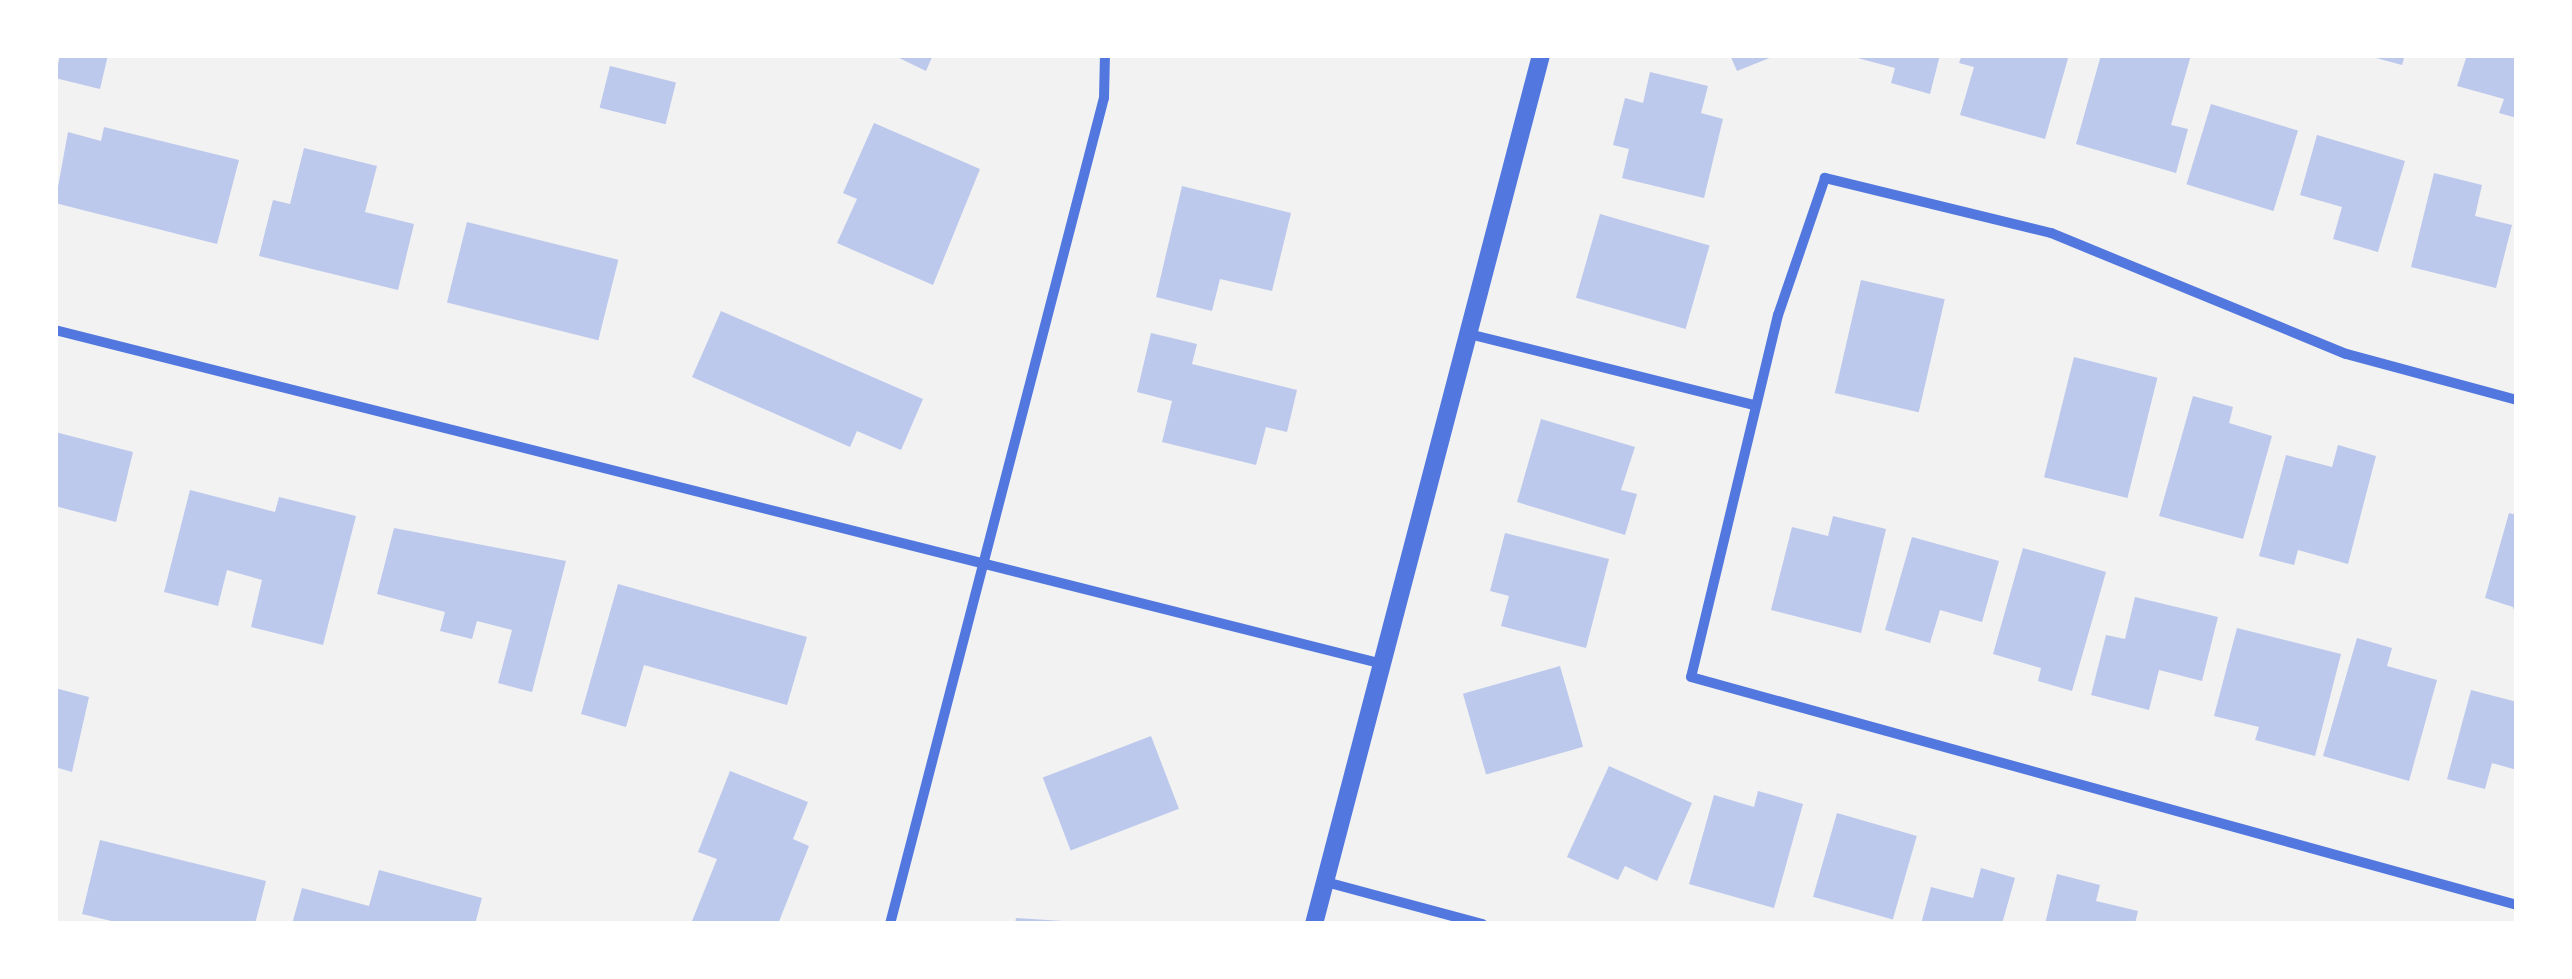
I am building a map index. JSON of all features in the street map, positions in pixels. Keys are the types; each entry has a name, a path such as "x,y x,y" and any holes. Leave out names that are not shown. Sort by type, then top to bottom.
{"street":[{"path":"890,924 1104,98 1105,55"},
{"path":"1314,924 1379,663 1470,334 1541,55"},
{"path":"2517,400 2346,354 2051,233 1825,178 1754,405 1691,676 2517,906"},
{"path":"55,330 1379,663"},
{"path":"1470,334 1754,405"},
{"path":"1326,882 1482,924"}],"building":[{"path":"60,55 108,55 100,89 55,78"},
{"path":"893,55 933,55 926,71"},
{"path":"1730,55 1777,55 1737,71"},
{"path":"1940,55 1930,94 1891,83 1895,68 1850,56"},
{"path":"1962,55 2069,55 2045,139 1960,115 1974,67 1959,63"},
{"path":"2101,55 2191,55 2171,125 2188,129 2176,173 2076,144"},
{"path":"2365,55 2405,55 2402,65"},
{"path":"2467,55 2517,55 2517,118 2499,113 2504,99 2457,86"},
{"path":"610,66 676,82 666,124 600,108"},
{"path":"1650,72 1708,86 1701,113 1723,119 1704,198 1622,178 1629,149 1613,145 1625,98 1643,103"},
{"path":"2211,104 2298,131 2273,211 2186,184"},
{"path":"874,123 980,169 933,285 837,243 857,199 843,193"},
{"path":"104,127 239,160 217,244 55,203 68,132 101,141"},
{"path":"2317,135 2405,161 2378,252 2333,239 2342,207 2300,195"},
{"path":"304,148 377,166 365,212 414,224 398,290 259,256 273,200 290,204"},
{"path":"2434,173 2482,185 2475,216 2512,225 2496,288 2411,267"},
{"path":"1182,186 1291,213 1272,291 1220,279 1212,311 1156,297"},
{"path":"1600,214 1710,245 1686,329 1576,298"},
{"path":"467,222 618,260 598,340 447,303"},
{"path":"1861,280 1945,299 1919,412 1835,393"},
{"path":"721,311 923,399 901,450 857,431 850,447 692,377"},
{"path":"1151,333 1197,344 1192,364 1297,390 1287,432 1266,427 1256,465 1162,442 1172,401 1137,392"},
{"path":"2074,357 2157,378 2127,498 2044,477"},
{"path":"2193,396 2233,407 2229,423 2272,436 2243,539 2159,516"},
{"path":"1541,419 1635,447 1621,490 1637,494 1625,535 1517,502"},
{"path":"55,432 133,452 116,522 55,506"},
{"path":"2338,445 2376,456 2348,564 2298,550 2294,565 2259,556 2286,455 2332,467"},
{"path":"190,490 275,512 279,497 356,516 323,645 251,627 262,580 227,570 218,606 164,592"},
{"path":"2509,513 2517,515 2517,621 2513,607 2485,598"},
{"path":"1833,516 1886,529 1861,633 1771,610 1792,527 1828,536"},
{"path":"394,528 566,561 532,692 498,683 512,630 477,621 472,639 440,631 445,612 377,594"},
{"path":"1505,533 1609,559 1586,648 1501,626 1509,596 1490,591"},
{"path":"1912,537 1999,561 1982,622 1940,610 1930,643 1885,630"},
{"path":"2023,548 2106,572 2072,691 2038,681 2041,668 1993,654"},
{"path":"618,584 807,637 787,705 644,665 626,727 581,714"},
{"path":"2135,597 2218,617 2202,681 2159,670 2149,710 2091,695 2106,635 2125,639"},
{"path":"2237,628 2341,654 2315,756 2255,740 2259,727 2214,716"},
{"path":"2357,638 2392,648 2387,666 2437,680 2409,781 2323,756"},
{"path":"1560,666 1583,747 1486,775 1463,694"},
{"path":"55,688 89,697 72,772 55,767"},
{"path":"2471,690 2517,702 2517,770 2492,763 2485,789 2447,779"},
{"path":"1151,736 1179,809 1071,850 1043,778"},
{"path":"1609,766 1692,803 1657,881 1625,866 1618,880 1567,857"},
{"path":"730,771 808,802 793,839 809,846 778,924 692,921 717,859 698,852"},
{"path":"1758,791 1803,804 1774,908 1689,884 1714,795 1754,807"},
{"path":"1837,813 1917,836 1893,920 1813,897"},
{"path":"100,840 266,881 255,924 124,924 82,914"},
{"path":"1981,868 2015,878 2002,924 1921,924 1931,887 1973,898"},
{"path":"379,870 482,898 475,924 292,924 302,888 369,906"},
{"path":"2057,874 2100,885 2096,901 2138,911 2135,924 2045,924"},
{"path":"1016,918 1064,921 1064,924 1015,924"}]}
